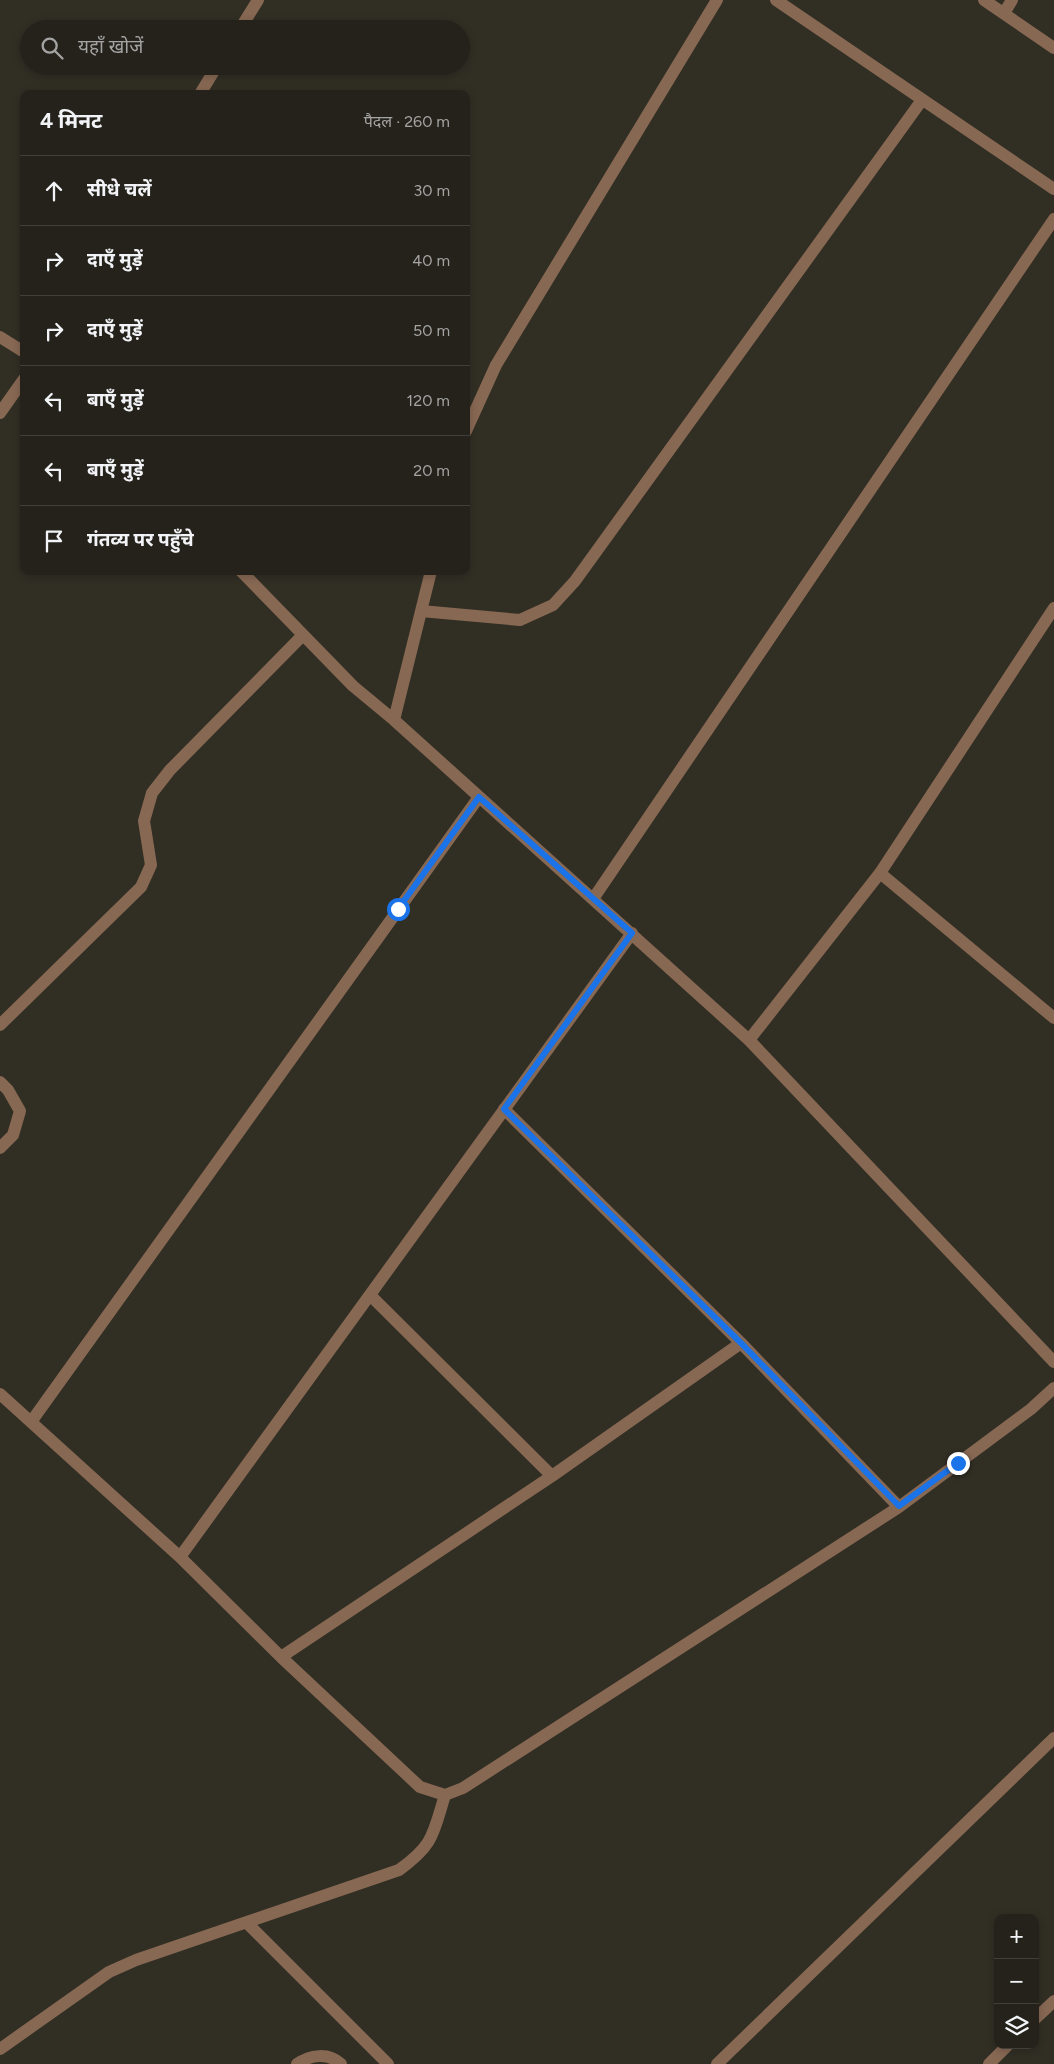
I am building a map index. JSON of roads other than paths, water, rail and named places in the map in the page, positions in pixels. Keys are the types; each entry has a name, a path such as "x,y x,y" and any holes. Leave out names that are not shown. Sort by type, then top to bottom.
{"street":[{"path":"246,20 258,0"},
{"path":"470,422 496,366 717,0"},
{"path":"776,0 1054,190"},
{"path":"984,0 1054,48"},
{"path":"1004,13 1012,0"},
{"path":"202,90 212,75"},
{"path":"421,611 520,620 552,605 575,581 922,100"},
{"path":"593,899 1054,219"},
{"path":"0,337 20,350"},
{"path":"0,414 20,385"},
{"path":"245,575 353,686 394,720 749,1040 1054,1362"},
{"path":"394,720 430,575"},
{"path":"749,1040 880,872 1054,608"},
{"path":"0,1025 140,887 151,865 144,821 152,793 170,770 303,635"},
{"path":"31,1422 479,797"},
{"path":"880,872 1054,1018"},
{"path":"180,1557 632,933"},
{"path":"0,1082 8,1090 20,1111 13,1134 0,1148"},
{"path":"504,1109 741,1343 899,1506"},
{"path":"370,1295 552,1476"},
{"path":"281,1657 552,1476 741,1343"},
{"path":"0,1394 180,1557 281,1657 420,1787 445,1795 463,1788 899,1506 1031,1409 1054,1388"},
{"path":"717,2064 1054,1738"},
{"path":"0,2049 109,1972 136,1960 399,1870 418,1856 430,1841 445,1795"},
{"path":"247,1922 388,2064"},
{"path":"1039,2015 1054,2001"},
{"path":"989,2064 1004,2049"},
{"path":"297,2064 306,2058 324,2056 341,2064"}]}
